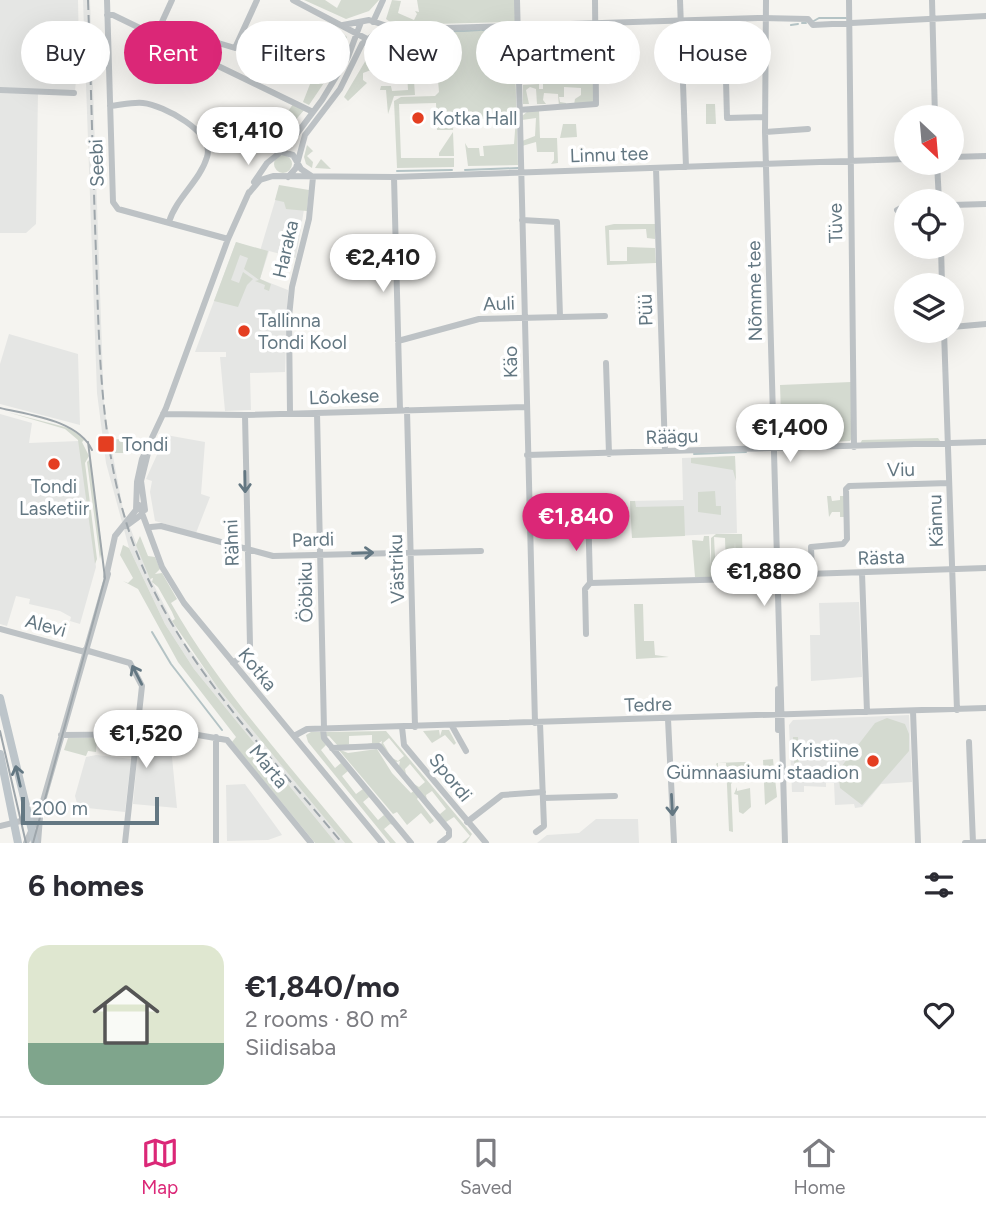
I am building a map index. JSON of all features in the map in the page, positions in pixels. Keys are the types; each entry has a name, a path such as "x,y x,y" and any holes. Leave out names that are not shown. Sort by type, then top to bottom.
{"main road":[{"path":"0,698 28,820 36,843"},
{"path":"0,756 18,843"}],"street":[{"name":"Seebi","path":"107,0 113,202 118,209 228,239"},
{"path":"162,21 172,0"},
{"path":"222,44 235,48 257,0"},
{"path":"293,0 337,21"},
{"path":"373,21 383,0"},
{"name":"Käo","path":"517,0 517,21"},
{"path":"595,0 596,21"},
{"path":"680,0 681,21 808,19 813,25 986,16"},
{"name":"Nõmme tee","path":"766,0 765,132 785,843"},
{"name":"Tüve","path":"849,0 854,447"},
{"path":"932,0 936,105"},
{"path":"107,15 124,22"},
{"path":"350,23 363,21"},
{"path":"148,524 137,499 140,466 163,414 228,239 249,193 277,154 313,112 342,68 363,21"},
{"path":"350,29 364,37"},
{"path":"249,193 265,177 286,178 295,171 304,135 340,89 364,44"},
{"path":"222,67 313,112"},
{"name":"Käo","path":"518,84 527,455 544,826 536,832"},
{"path":"519,110 596,104 596,84"},
{"path":"683,84 686,167"},
{"path":"726,84 727,118 765,117"},
{"path":"0,90 74,93"},
{"path":"110,106 146,103 195,127 202,134 209,150 206,161 172,212 169,222"},
{"path":"765,132 808,129"},
{"path":"277,154 290,153 313,177"},
{"path":"277,154 271,169 278,176"},
{"path":"964,157 986,156"},
{"name":"Linnu tee","path":"286,178 394,177 894,160"},
{"name":"Püü","path":"656,168 665,452"},
{"name":"Haraka","path":"290,413 289,317 292,287 309,219 313,177"},
{"name":"Västriku","path":"394,177 398,341 411,552 415,727"},
{"path":"964,205 986,204"},
{"path":"522,220 557,222 560,317"},
{"name":"Auli","path":"398,341 479,319 605,316"},
{"path":"964,326 986,324"},
{"name":"Kännu","path":"944,343 957,710"},
{"path":"606,363 608,454"},
{"name":"Lõokese","path":"163,414 245,415 526,407"},
{"name":"Ööbiku","path":"317,413 324,729"},
{"name":"Rähni","path":"233,663 248,651 250,645 245,415"},
{"name":"Räägu","path":"527,455 986,442"},
{"path":"26,843 41,808 119,536 142,511 141,481 149,447"},
{"name":"Viu","path":"812,575 811,547 843,544 847,539 846,489 849,486 950,484"},
{"path":"586,634 585,589 590,583 588,506"},
{"path":"106,578 115,536 142,511"},
{"name":"Pardi","path":"133,520 273,556 481,551"},
{"name":"Kotka","path":"148,524 169,578 190,612 382,843"},
{"name":"Rästa","path":"590,583 986,568"},
{"path":"862,573 867,712"},
{"name":"Alevi","path":"0,629 130,663 137,673 142,686 125,843"},
{"name":"Tedre","path":"295,738 311,729 986,708"},
{"path":"913,711 918,843"},
{"path":"668,719 674,843"},
{"path":"452,726 466,751"},
{"name":"Spordi","path":"402,727 404,745 483,840"},
{"path":"324,729 324,737 332,748 411,843"},
{"path":"61,735 192,734 216,737 216,843"},
{"name":"Marta","path":"216,737 229,741 311,843"},
{"path":"969,743 973,843"},
{"path":"332,748 379,746 449,830 449,836 439,843"},
{"path":"467,821 502,795 615,796"},
{"path":"36,843 41,808"},
{"path":"0,826 38,816"},
{"path":"474,843 483,840"},
{"path":"965,843 986,842"}],"shaded area":[{"path":"0,0 78,0 78,21 21,21 21,84 76,84 75,91 38,91 36,224 26,233 0,233"},
{"path":"83,0 90,0 91,21 84,21"},
{"path":"304,0 325,0 337,8 341,0 379,0 369,11 346,19"},
{"path":"392,0 401,1 398,13 414,20 417,14 415,11 419,12 417,0 515,0 515,21 462,23 462,21 389,21 386,19"},
{"path":"476,29 476,84 516,84 518,165 468,166 465,143 468,148 479,148 480,156 484,156 483,146 514,144 516,118 454,120 453,130 437,130 436,103 399,104 401,158 454,158 454,167 397,168 394,101 401,97 435,96 439,92 438,84 462,84 462,30"},
{"path":"364,63 363,80 366,84 348,101 344,97"},
{"path":"86,84 93,84 104,408 123,509 148,574 182,639 218,688 345,843 336,843 194,669 165,624 129,548 106,463 97,393"},
{"path":"310,84 323,84 309,105 303,102"},
{"path":"408,84 414,84 415,95 394,96 388,114 386,90 380,90 381,86 391,86 392,91 408,90"},
{"path":"539,84 539,89 543,89 543,84 593,84 594,102 574,105 575,99 581,95 581,88 564,87 564,97 559,97 560,102 566,103 566,106 559,106 558,94 544,93 543,100 546,104 537,104 536,89 530,87 526,90 529,104 523,104 523,85"},
{"path":"293,104 305,109 274,145 264,122 281,122"},
{"path":"706,104 715,104 716,124 706,124"},
{"path":"539,110 540,138 557,138 558,163 551,164 554,152 537,152 536,142 522,146 522,141 535,136 536,118 522,120 521,117 528,111"},
{"path":"563,124 576,124 577,137 560,138"},
{"path":"453,132 454,156 439,156 439,153"},
{"path":"307,145 313,151 307,156 313,162 312,168 306,164 304,157"},
{"path":"283,155 289,158 292,164 289,170 283,173 277,170 274,164 277,158"},
{"path":"321,159 331,169 315,168"},
{"path":"279,185 309,190 307,211 286,209 284,202 275,200"},
{"name":"Tallinna Tondi Kool","path":"278,191 307,191 296,258 269,251 260,279 288,290 285,372 250,373 251,410 225,411 220,357 226,357 226,352 195,352 236,242 260,251"},
{"path":"655,224 655,239 647,238 646,229 609,230 610,261 627,261 627,247 655,248 656,263 607,265 605,226"},
{"path":"236,242 268,251 260,279 271,284 269,291 264,289 265,285 255,281 259,280 244,269 248,258 240,255 231,280 239,283 243,272 253,279 247,285 238,307 214,301"},
{"path":"9,334 78,354 80,425 0,404 0,364"},
{"path":"851,382 850,441 782,444 780,385"},
{"path":"7,412 69,428 85,439 82,442 89,456 85,463 97,559 95,564 78,440 65,429"},
{"path":"0,414 32,423 29,443 79,441 96,567 80,624 70,621 71,617 60,611 29,604 30,599 16,596 7,626 0,624"},
{"path":"166,435 205,442 201,494 210,497 196,533 155,521 150,492 152,481 146,479"},
{"path":"938,438 940,441 860,444 862,440"},
{"path":"110,440 142,440 136,452 130,449 128,453 112,453"},
{"path":"735,456 737,533 632,538 630,501 683,500 682,458"},
{"path":"735,456 736,481 733,470 691,463 691,458"},
{"path":"90,459 102,550 100,559 87,462"},
{"path":"715,491 716,506 721,506 721,515 698,512 698,492"},
{"path":"827,496 831,496 832,501 840,500 840,496 844,496 844,517 840,517 840,512 832,512 829,517"},
{"path":"630,501 635,501 636,507 684,506 685,536 632,538"},
{"path":"716,534 742,534 743,571 747,571 747,576 736,576 735,542 734,569 726,569 725,538 714,537 716,577 695,577 692,540 703,541 704,536 709,536 711,568 711,538"},
{"path":"140,536 148,556 155,557 160,569 155,574 162,573 177,599 171,603 211,666 256,726 353,843 345,843 218,688 172,621 175,619 172,612 158,587 152,582 153,578 150,579 136,545"},
{"path":"123,545 129,548 165,624 194,669 336,843 315,843 232,742 236,737 178,662 138,589 123,581 128,583 133,578 120,555"},
{"path":"859,602 862,677 811,681 810,635 820,635 819,603"},
{"path":"634,604 643,604 644,641 654,641 655,655 669,657 636,659"},
{"path":"909,715 912,782 881,784 862,807 855,808 854,804 835,805 834,783 826,783 826,787 804,786 804,792 792,792 789,725 793,720"},
{"name":"Kristiine Gümnaasiumi staadion","path":"887,718 905,724 909,734 909,751 862,805 840,788 838,771 875,723"},
{"path":"439,730 440,736 442,730 449,730 456,743 454,745 445,735 432,743 423,731"},
{"path":"386,731 472,834 466,843 462,843 470,836 454,817 446,822 435,811 440,814 446,809 432,791 426,795 427,801 414,784 419,787 425,782 410,764 405,769 406,774 399,766 400,761 396,762 392,758 398,761 404,756 389,738 383,743 389,753 381,745 382,741 376,745 367,744 372,743 372,735 349,736 349,744 354,744 338,746 329,736 326,737 326,732"},
{"path":"322,732 326,745 321,750 335,768 341,763 338,759 348,771 342,776 356,794 363,789 371,799 369,797 363,802 378,820 384,815 382,813 396,826 390,824 384,829 396,843 390,843 308,742 306,735"},
{"path":"170,737 177,808 133,804 139,738"},
{"path":"793,737 798,737 799,776 795,777"},
{"path":"68,738 97,738 96,752 88,751 86,756 64,750"},
{"path":"338,749 348,753 377,749 392,773 411,793 415,790 419,796 417,799 434,821 430,824 421,813 407,825 397,812 393,814"},
{"path":"96,755 131,759 125,812 78,807 75,796 86,757"},
{"path":"773,759 777,797 765,805 763,760"},
{"path":"749,762 750,780 735,779 731,784 733,832 729,831 726,763 718,763 718,768 716,764 717,763"},
{"path":"245,784 282,835 268,840 227,841 226,785"},
{"path":"737,787 737,791 750,788 751,807 743,814 739,812 738,795 734,794"},
{"path":"596,819 638,819 639,843 537,843 547,835 579,833"}],"waterway":[{"path":"812,22 819,18 846,18"},
{"path":"791,25 798,24"},
{"path":"464,31 476,30"},
{"path":"465,170 518,168"},
{"path":"397,171 452,170"},
{"path":"694,454 746,452"},
{"path":"152,632 171,664 222,730"}],"tram line":[{"path":"0,408 64,425 85,440 92,450"},
{"path":"33,843 105,578 88,442"},
{"path":"0,731 26,843"}],"railway":[{"path":"88,0 102,383 106,425 122,509 135,549 153,589 193,657 240,721 342,843"}],"place":[{"name":"Kotka Hall","path":"418,118"},
{"name":"Tallinna Tondi Kool","path":"244,331"},
{"name":"Tondi","path":"106,444"},
{"name":"Tondi Lasketiir","path":"54,464"},
{"name":"Kristiine Gümnaasiumi staadion","path":"873,761"}]}
